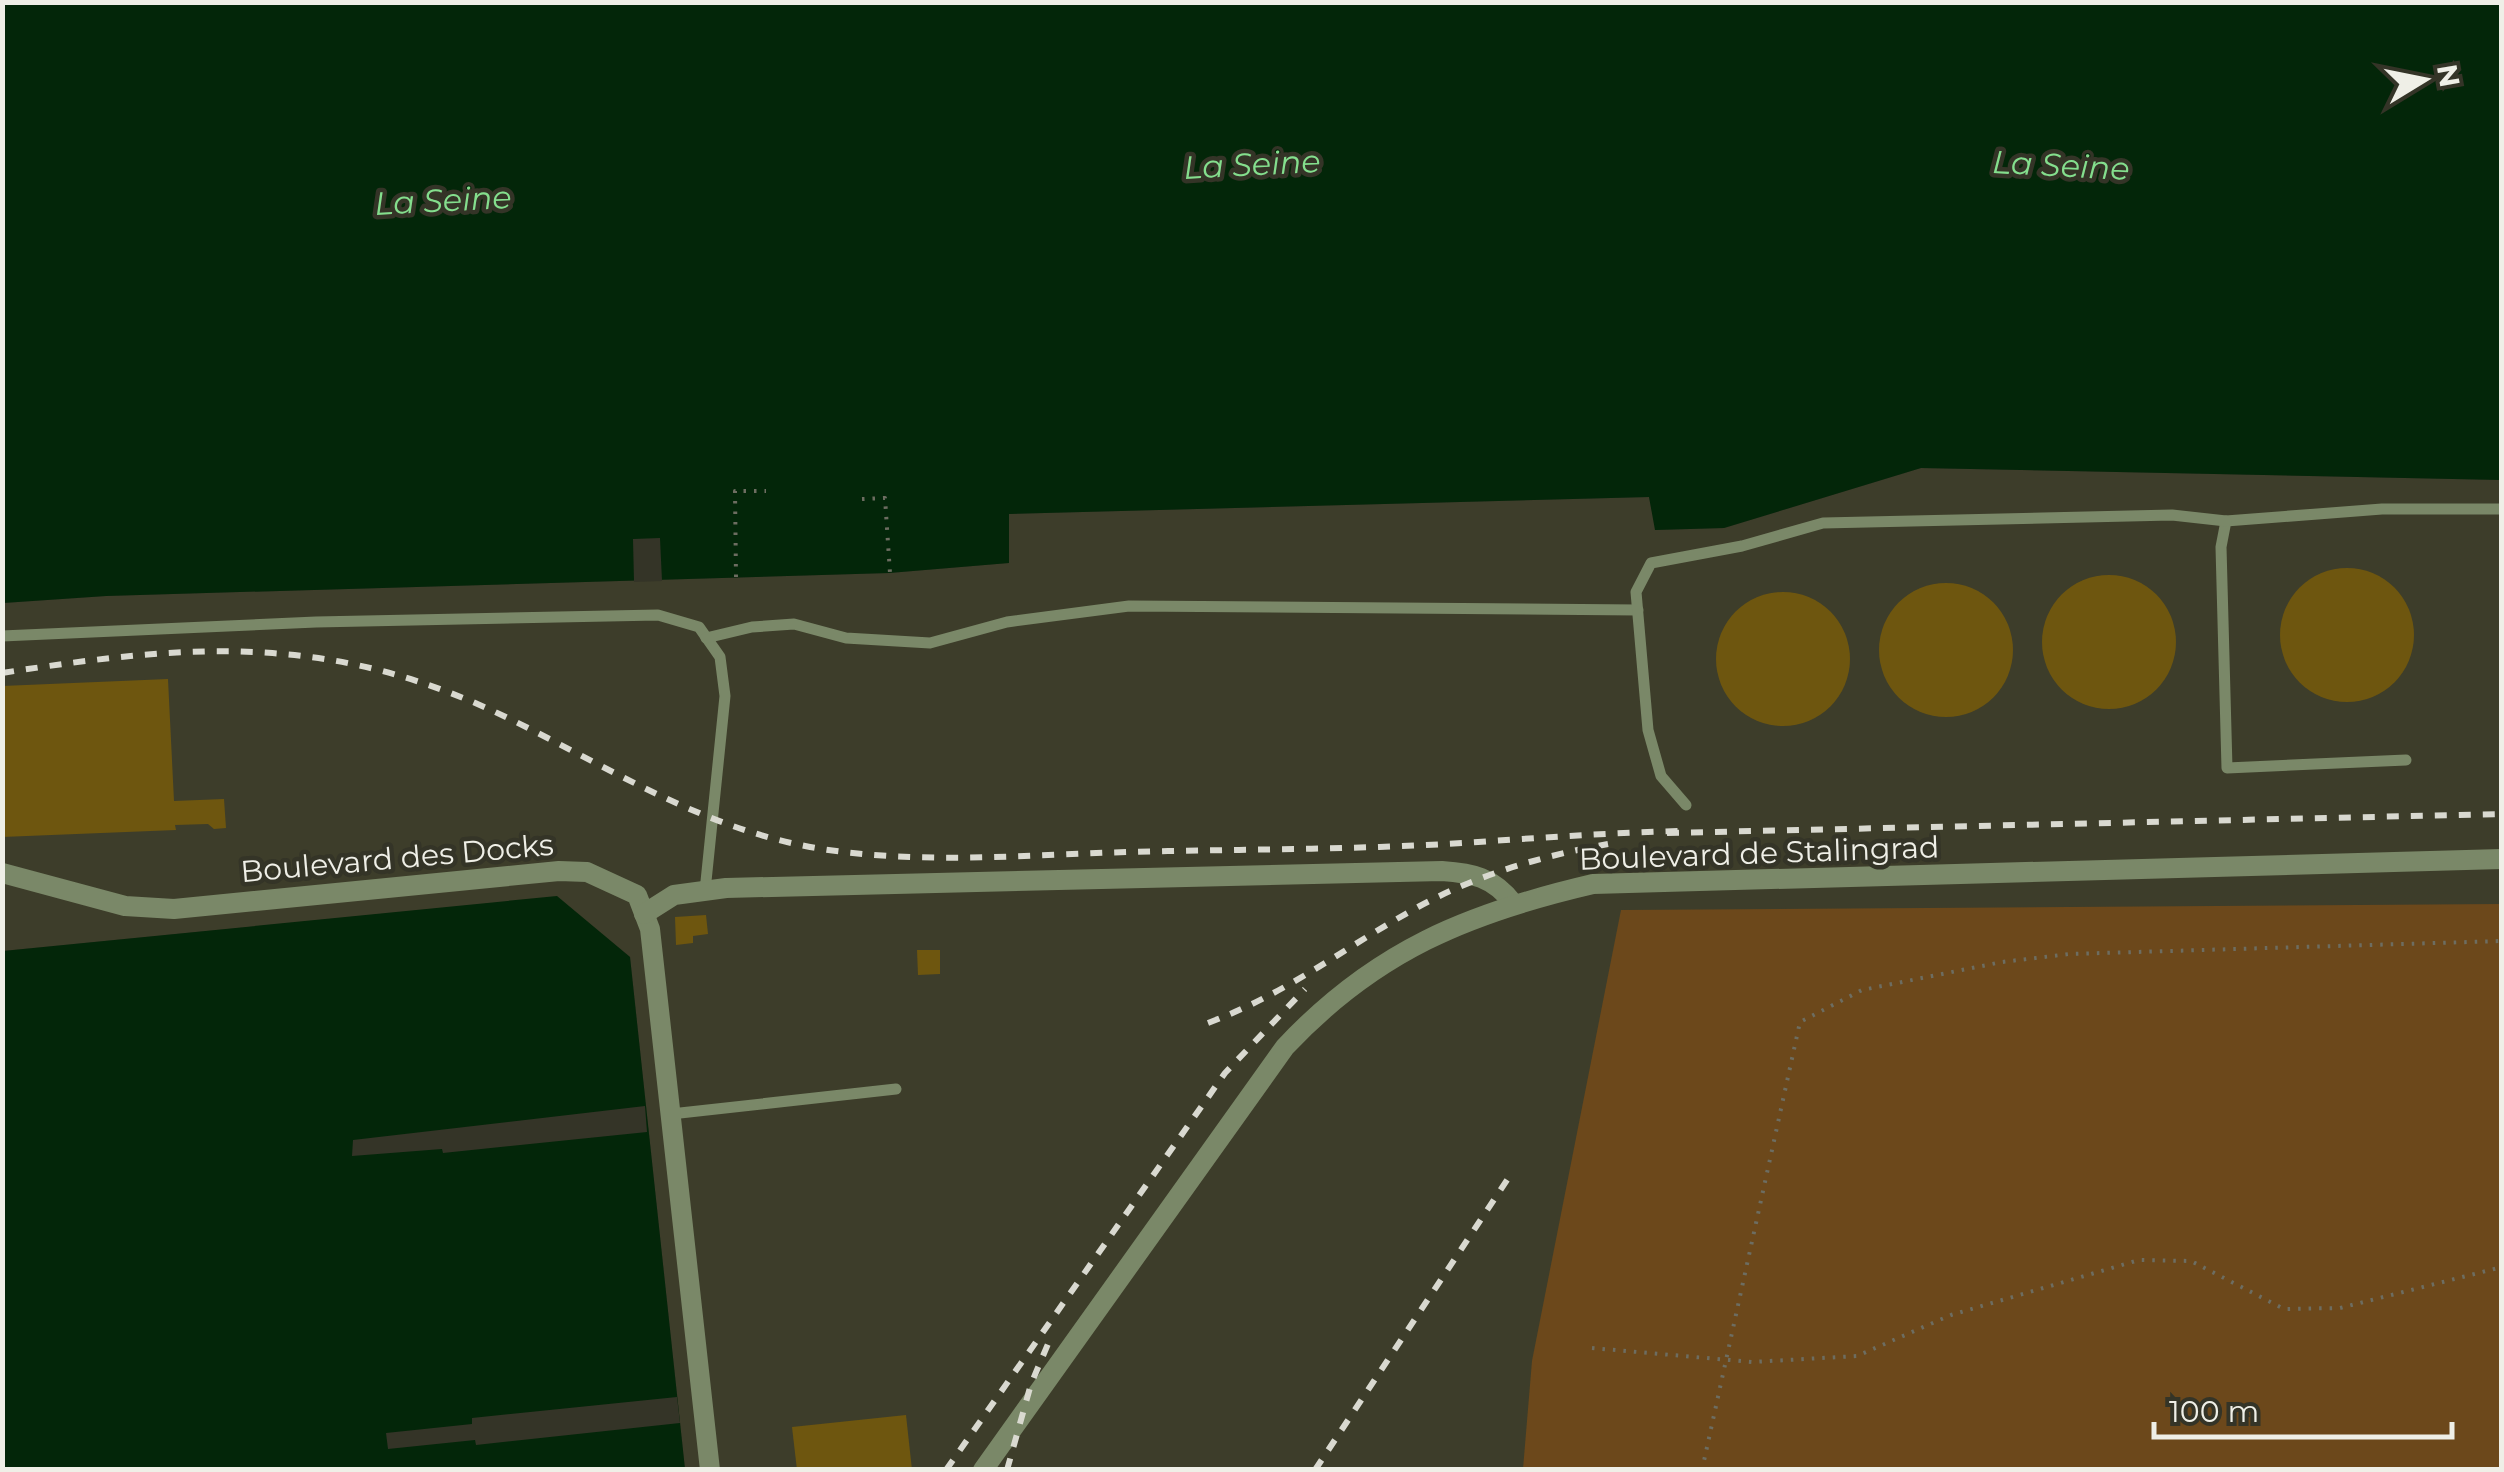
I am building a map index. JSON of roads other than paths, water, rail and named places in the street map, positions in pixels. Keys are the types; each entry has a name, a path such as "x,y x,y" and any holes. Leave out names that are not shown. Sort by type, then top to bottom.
{"street":[{"name":"Boulevard de Stalingrad","path":"983,1470 1285,1047 1338,996 1408,948 1513,903 1594,884 2502,859"},
{"path":"710,1470 650,929 644,914 674,895 704,891 1442,871 1481,876 1494,882 1513,903"},
{"name":"Boulevard des Docks","path":"2,873 125,906 174,909 588,872 637,895 644,914"}],"lane":[{"path":"1686,806 1662,776 1648,730 1636,592 1651,563 1742,546 1823,523 2172,516 2226,521 2382,509 2502,509"},
{"path":"2226,521 2221,547 2227,768 2406,760"},
{"path":"706,638 752,627 794,624 846,638 930,643 1007,622 1128,606 1638,610"},
{"path":"2,636 316,622 658,615 698,627 720,658 726,696 704,891"},
{"path":"671,1114 896,1089"}],"water":[{"name":"La Seine","path":"3,3 2501,3 2501,480 1921,468 1724,528 1655,530 1649,497 1009,514 1009,563 889,573 106,596 3,603"},
{"path":"557,896 630,957 685,1469 3,1470 3,951"}],"railway":[{"path":"2,673 138,655 202,652 264,652 387,672 450,693 516,722 698,813 775,839 854,853 971,858 1421,845 1678,831"},
{"path":"1667,833 2502,814"},
{"path":"1208,1023 1264,998 1418,907 1463,885 1558,854 1608,844"},
{"path":"946,1470 1225,1073 1305,989"},
{"path":"1315,1470 1511,1174"},
{"path":"1007,1470 1031,1384 1051,1337"}]}
